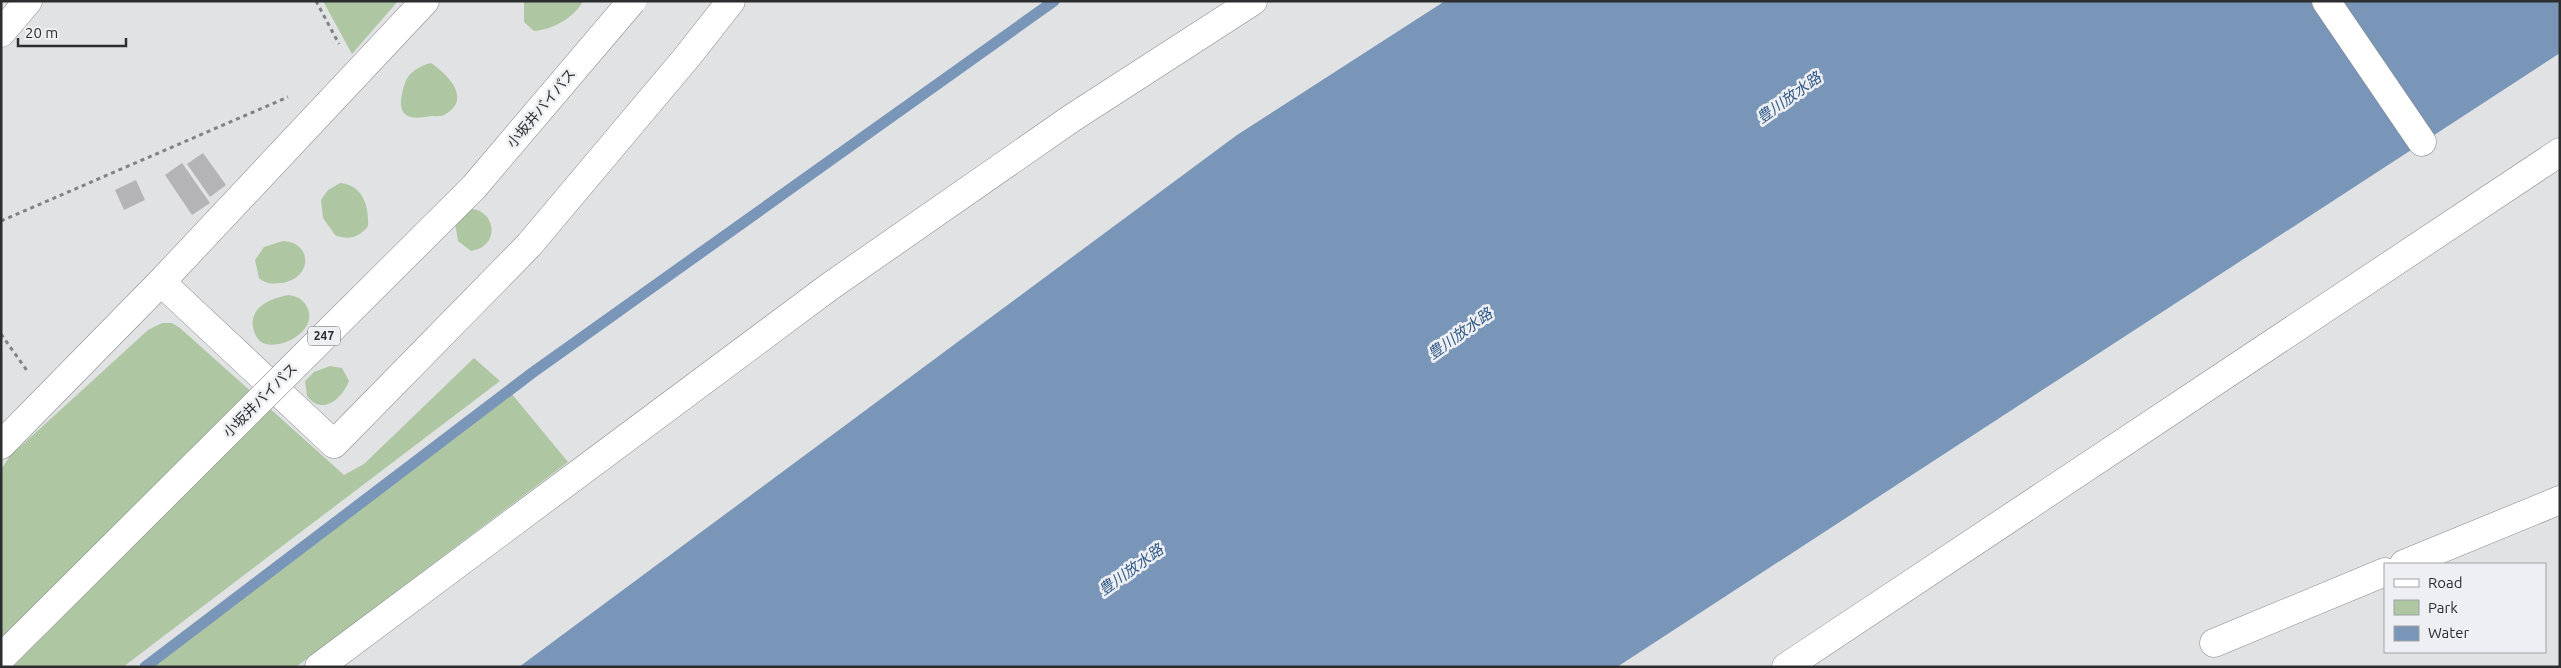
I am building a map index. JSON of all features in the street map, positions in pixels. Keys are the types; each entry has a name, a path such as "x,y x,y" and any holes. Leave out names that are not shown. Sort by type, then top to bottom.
{"main road":[{"path":"1,33 28,1"},
{"path":"1,445 161,282 371,61 425,1"},
{"name":"小坂井バイパス","path":"1,658 474,187 632,1"},
{"path":"161,282 334,444 529,245 688,57 731,1"},
{"path":"318,667 829,287 1072,118 1253,1"},
{"path":"2326,1 2422,142"},
{"path":"1786,667 2560,152"},
{"path":"2406,563 2560,500"},
{"path":"2214,643 2384,572"}],"path":[{"path":"316,1 352,69 371,61"},
{"path":"1,220 289,96"},
{"path":"1,334 48,399"}],"green space":[{"path":"323,1 398,1 352,54"},
{"path":"524,1 583,1 574,13 562,22 555,26 534,31 524,22"},
{"path":"431,63 450,80 457,94 457,101 453,108 443,116 421,118 408,116 404,113 401,102 406,81 414,71"},
{"path":"340,183 348,185 359,192 366,204 368,226 361,233 349,238 335,235 323,218 321,200 328,190"},
{"path":"470,209 485,215 490,221 492,228 491,236 487,243 481,248 471,251 458,241 455,223"},
{"path":"283,241 300,247 304,254 304,268 292,280 281,283 264,281 259,278 255,260 264,247"},
{"path":"289,295 304,302 309,315 308,323 303,331 288,341 271,345 261,342 253,329 255,314 259,308 269,301"},
{"path":"162,323 172,323 180,328 344,475 364,464 474,358 500,381 123,667 1,667 2,468 10,456 148,330"},
{"path":"330,366 342,368 349,381 337,399 325,405 319,405 307,396 305,381 314,372"},
{"path":"511,393 568,462 296,667 149,667"}],"water":[{"name":"豊川放水路","path":"1445,1 2560,1 2560,53 1617,667 519,667 1237,135"}],"building":[{"path":"203,153 226,185 210,197 187,164"},
{"path":"182,163 210,203 192,215 165,175"},
{"path":"136,180 145,200 124,210 115,190"}],"waterway":[{"path":"145,667 532,373 1054,1"}]}
